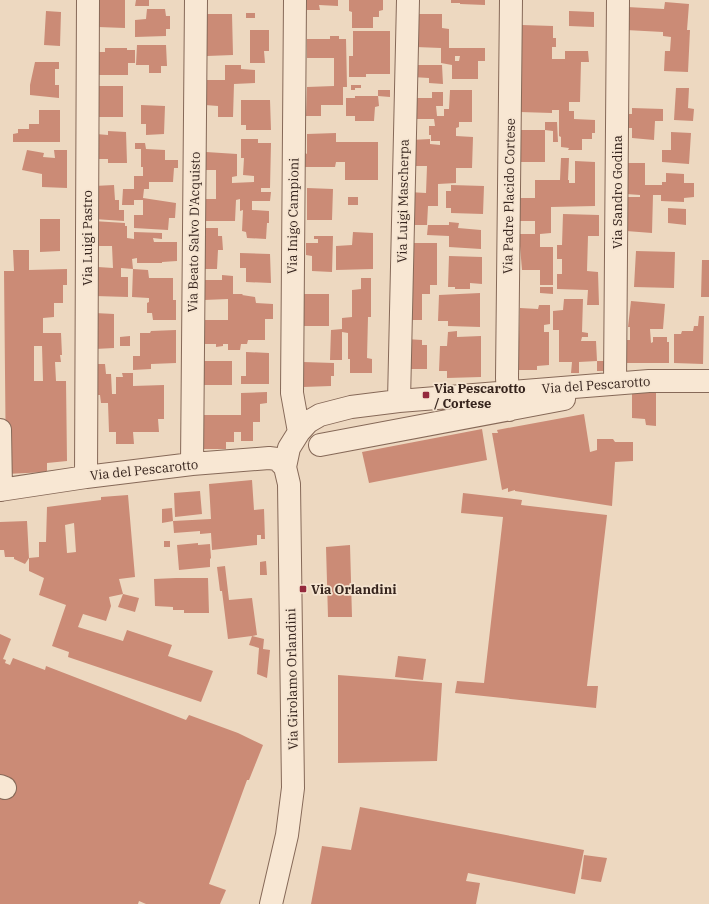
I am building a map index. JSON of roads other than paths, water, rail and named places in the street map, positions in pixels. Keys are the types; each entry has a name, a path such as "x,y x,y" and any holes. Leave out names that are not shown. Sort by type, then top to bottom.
{"street":[{"name":"Via Luigi Pastro","path":"86,477 88,0"},
{"name":"Via Beato Salvo D'Acquisto","path":"192,464 196,0"},
{"name":"Via Inigo Campioni","path":"296,0 292,393 300,432"},
{"name":"Via Luigi Mascherpa","path":"399,401 408,0"},
{"name":"Via Padre Placido Cortese","path":"508,401 511,0"},
{"name":"Via Sandro Godina","path":"605,384 618,0"},
{"name":"Via del Pescarotto","path":"300,432 308,422 320,415 351,407 399,401 508,401 605,384 649,381 709,381"},
{"path":"320,445 508,401"},
{"name":"Via del Pescarotto","path":"0,430 1,490 86,477 192,464 269,458 277,459 285,467"},
{"name":"Via Girolamo Orlandini","path":"270,904 287,835 294,773 290,484 285,467 289,448 300,432"}],"place":[{"name":"Via Pescarotto / Cortese","path":"426,395"},
{"name":"Via Orlandini","path":"303,589"}]}
